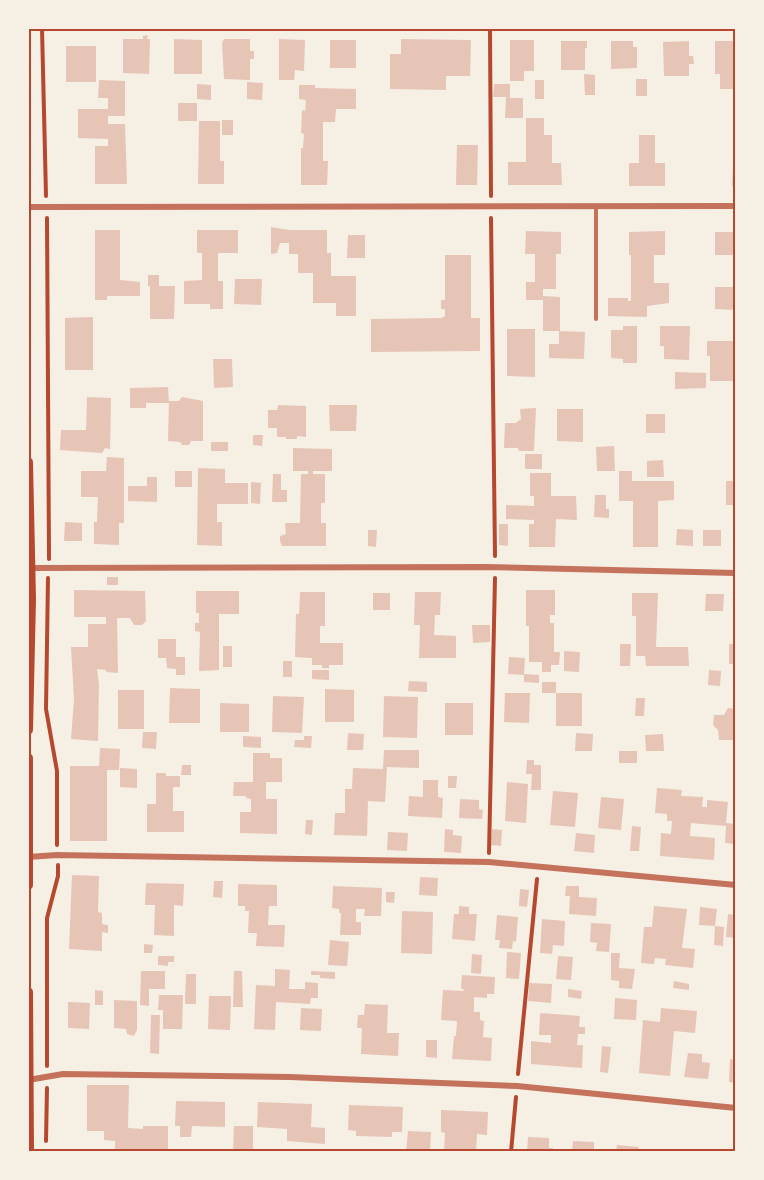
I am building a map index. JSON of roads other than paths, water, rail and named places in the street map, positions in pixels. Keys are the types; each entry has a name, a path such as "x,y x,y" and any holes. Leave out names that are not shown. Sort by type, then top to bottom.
{"main road":[{"path":"28,462 28,730"},
{"path":"28,758 28,885"},
{"path":"28,992 29,1152"}],"street":[{"path":"28,207 735,206"},
{"path":"29,568 495,568 735,573"},
{"path":"29,857 57,855 489,862 735,885"},
{"path":"29,1080 63,1074 290,1077 517,1086 735,1108"}],"lane":[{"path":"596,206 596,319"}]}
